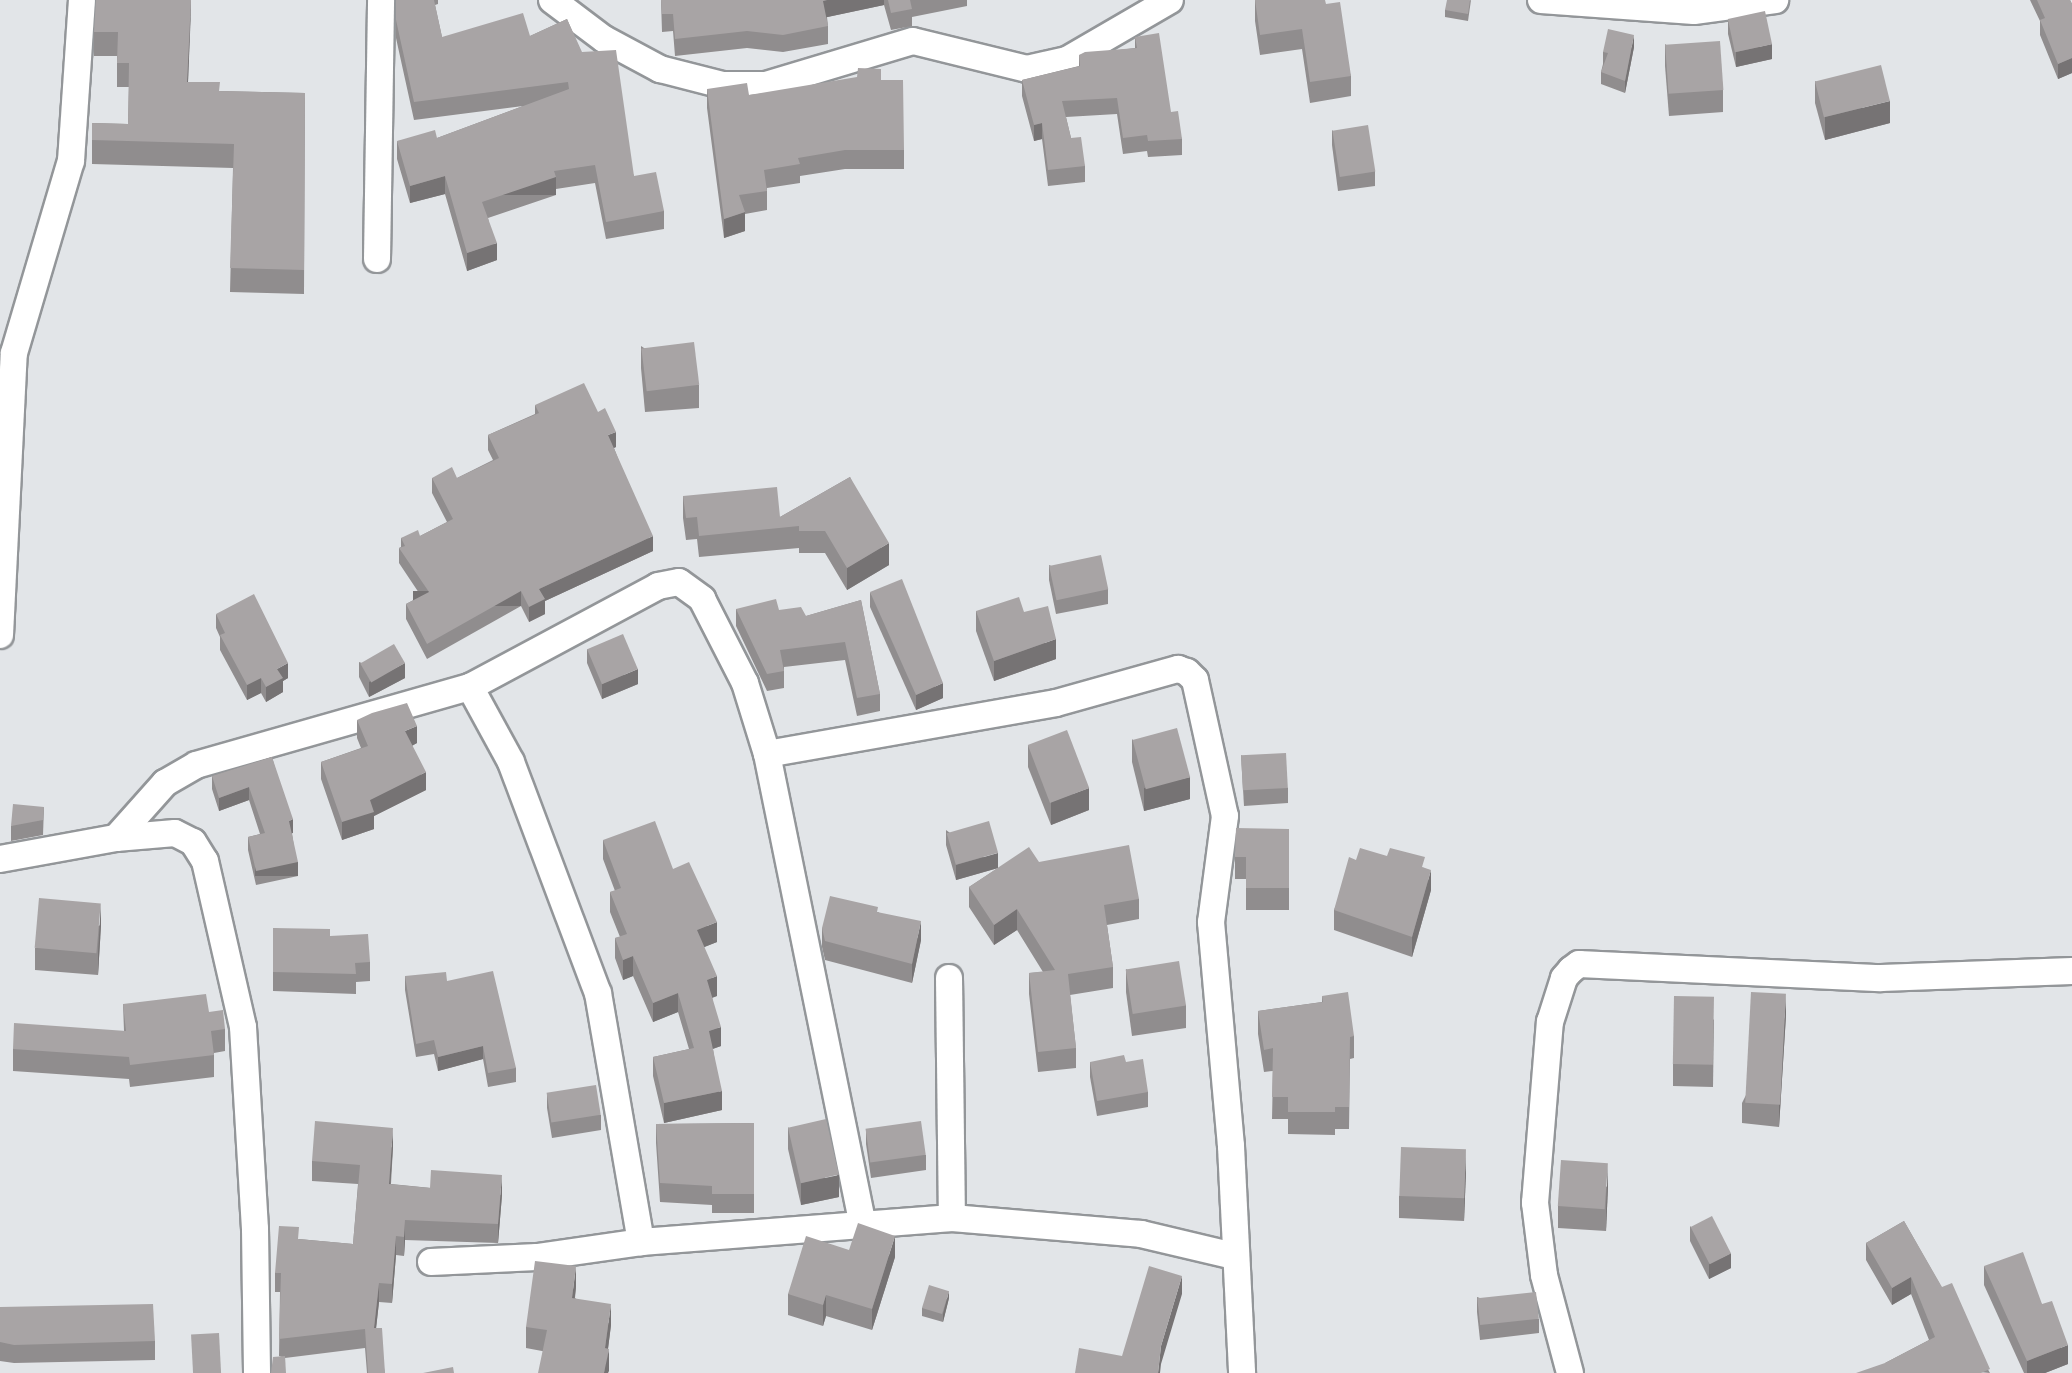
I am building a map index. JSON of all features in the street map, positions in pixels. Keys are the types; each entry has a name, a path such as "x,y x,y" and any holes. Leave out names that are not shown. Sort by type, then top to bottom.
{"street":[{"path":"0,635 7,352 71,161 82,0"},
{"path":"377,259 381,0"},
{"path":"552,0 604,39 660,69 723,85 755,85 913,41 1027,69 1067,60 1170,0"},
{"path":"1541,0 1645,3 1694,11 1775,0"},
{"path":"116,838 165,783 196,765 470,687 659,586 679,582 702,599 745,682 767,754 862,1223"},
{"path":"767,754 1056,703 1178,669 1195,680 1225,816 1210,922 1231,1146 1234,1256 1242,1373"},
{"path":"470,687 510,762 598,993 640,1242"},
{"path":"0,859 116,838 176,833 193,842 205,862 243,1027 255,1229 257,1373"},
{"path":"1570,1373 1544,1275 1535,1203 1550,1022 1563,978 1571,970 1579,964 1881,978 2072,971"},
{"path":"949,978 952,1218"},
{"path":"431,1262 537,1257 640,1242 952,1218 1141,1234 1234,1256"}],"building":[{"path":"96,0 191,0 187,82 220,82 219,91 305,93 304,270 230,268 234,144 92,140 92,123 128,124 129,63 117,63 118,32 94,32"},
{"path":"396,0 434,0 442,37 523,13 530,36 567,19 582,52 616,50 634,176 656,172 664,211 606,222 595,165 554,171 556,177 482,202 497,243 467,253 445,176 410,186 397,141 435,130 437,138 569,89 568,82 414,102 396,20"},
{"path":"661,0 827,0 823,1 828,26 783,35 747,31 675,39 673,14 662,14"},
{"path":"888,0 910,0 912,9 891,13"},
{"path":"1255,0 1325,0 1326,4 1340,2 1351,76 1310,82 1302,29 1260,35"},
{"path":"1447,0 1470,0 1468,14 1445,10"},
{"path":"2037,0 2070,0 2072,58 2058,64 2040,20 2045,18"},
{"path":"1765,11 1772,44 1735,52 1728,19"},
{"path":"1608,29 1634,35 1625,81 1601,72 1608,53 1603,52"},
{"path":"1159,33 1171,112 1178,111 1182,139 1148,141 1147,135 1123,138 1117,98 1062,101 1071,138 1081,137 1085,166 1048,170 1042,123 1034,125 1022,80 1080,66 1079,55 1085,52 1137,48 1135,37"},
{"path":"1720,41 1723,90 1669,94 1665,45"},
{"path":"1881,65 1890,101 1824,117 1815,81"},
{"path":"858,68 881,69 881,80 903,80 904,150 845,150 798,158 800,164 764,170 767,191 739,195 745,212 724,219 707,89 747,83 749,95 857,77"},
{"path":"1368,125 1375,171 1340,177 1332,131"},
{"path":"694,342 699,385 647,391 641,348"},
{"path":"584,383 598,412 605,408 616,432 608,435 653,536 539,589 545,599 529,607 521,591 427,644 406,604 429,592 399,548 405,546 401,538 418,530 420,536 453,519 432,478 452,467 457,478 499,458 488,435 539,413 535,405"},
{"path":"850,477 889,543 847,568 825,531 799,531 799,526 699,536 697,517 686,518 683,496 777,487 780,517"},
{"path":"1101,555 1108,589 1056,600 1049,566"},
{"path":"902,579 943,683 916,695 870,592"},
{"path":"254,594 288,663 277,669 283,678 266,687 261,678 247,685 220,635 225,633 216,614"},
{"path":"1019,597 1024,612 1048,606 1056,639 994,661 976,611"},
{"path":"776,599 779,610 801,607 806,616 861,600 880,694 857,698 845,642 780,650 784,671 767,674 736,609"},
{"path":"623,634 638,669 602,684 587,649"},
{"path":"394,644 405,663 371,683 360,664"},
{"path":"407,703 417,726 405,731 426,772 370,800 374,812 342,822 321,762 368,746 357,720"},
{"path":"1177,728 1190,777 1146,789 1133,740"},
{"path":"1067,730 1089,788 1050,803 1028,745"},
{"path":"1286,753 1288,788 1243,790 1241,755"},
{"path":"272,757 293,819 289,821 298,862 256,871 248,837 265,833 249,787 219,798 212,776"},
{"path":"13,804 44,807 43,820 11,826"},
{"path":"655,821 673,869 689,862 717,922 697,930 717,976 707,980 721,1027 709,1031 722,1091 664,1103 653,1057 694,1048 678,993 653,1003 633,956 623,960 615,938 627,934 610,892 621,888 603,840"},
{"path":"989,821 998,853 956,865 947,833"},
{"path":"1236,828 1289,829 1289,888 1246,888 1246,857 1235,857"},
{"path":"1129,845 1139,899 1104,905 1113,967 1068,974 1076,1048 1038,1052 1029,973 1055,970 1017,909 994,925 969,887 1029,847 1039,862"},
{"path":"1360,848 1387,856 1390,848 1425,857 1422,867 1431,870 1412,937 1334,910 1349,857 1356,860"},
{"path":"830,896 878,907 877,912 921,921 912,964 825,941 822,928"},
{"path":"39,898 101,903 96,953 35,948"},
{"path":"273,928 330,929 330,936 368,934 370,962 355,963 356,974 273,972"},
{"path":"1179,961 1186,1005 1133,1014 1126,969"},
{"path":"493,971 516,1068 488,1073 483,1046 438,1057 434,1040 416,1044 405,976 446,972 447,981"},
{"path":"1348,992 1354,1036 1350,1037 1349,1107 1335,1107 1335,1112 1288,1112 1288,1097 1272,1097 1273,1048 1264,1050 1258,1011 1323,1002 1322,996"},
{"path":"1751,992 1786,994 1780,1105 1745,1103"},
{"path":"206,994 209,1012 223,1010 225,1029 211,1031 214,1055 130,1065 129,1057 13,1049 14,1023 126,1031 123,1004"},
{"path":"1674,996 1714,997 1713,1065 1673,1064"},
{"path":"1124,1055 1126,1062 1143,1059 1148,1092 1097,1101 1090,1062"},
{"path":"596,1085 601,1115 551,1122 547,1093"},
{"path":"826,1119 839,1175 801,1183 788,1128"},
{"path":"315,1121 393,1128 389,1184 430,1188 431,1170 502,1175 498,1224 405,1220 404,1237 396,1236 392,1284 379,1283 374,1328 382,1328 385,1373 368,1373 365,1329 279,1339 281,1273 275,1273 279,1226 299,1227 298,1239 353,1244 360,1165 312,1161"},
{"path":"921,1121 926,1155 870,1162 866,1129"},
{"path":"754,1123 754,1194 712,1194 712,1186 660,1183 656,1124"},
{"path":"1401,1147 1466,1149 1464,1198 1399,1196"},
{"path":"1561,1160 1608,1163 1605,1209 1558,1206"},
{"path":"1712,1216 1731,1253 1710,1264 1691,1227"},
{"path":"1904,1221 1942,1287 1952,1283 1990,1369 1981,1373 1856,1373 1885,1363 1935,1337 1911,1277 1892,1288 1866,1243"},
{"path":"858,1223 895,1236 872,1309 826,1295 823,1305 788,1294 806,1236 849,1250"},
{"path":"2023,1252 2042,1304 2052,1301 2068,1345 2027,1361 1984,1266"},
{"path":"535,1261 576,1266 572,1298 611,1304 605,1348 609,1349 604,1373 538,1373 547,1330 526,1327"},
{"path":"1149,1266 1182,1276 1161,1346 1158,1373 1075,1373 1079,1348 1122,1356"},
{"path":"929,1285 949,1291 942,1314 922,1308"},
{"path":"1536,1292 1539,1319 1480,1325 1477,1298"},
{"path":"153,1304 155,1341 14,1345 0,1342 0,1307"},
{"path":"219,1333 221,1373 193,1373 191,1334"},
{"path":"285,1356 286,1373 271,1373 273,1357"},
{"path":"453,1367 454,1373 423,1373"}]}
